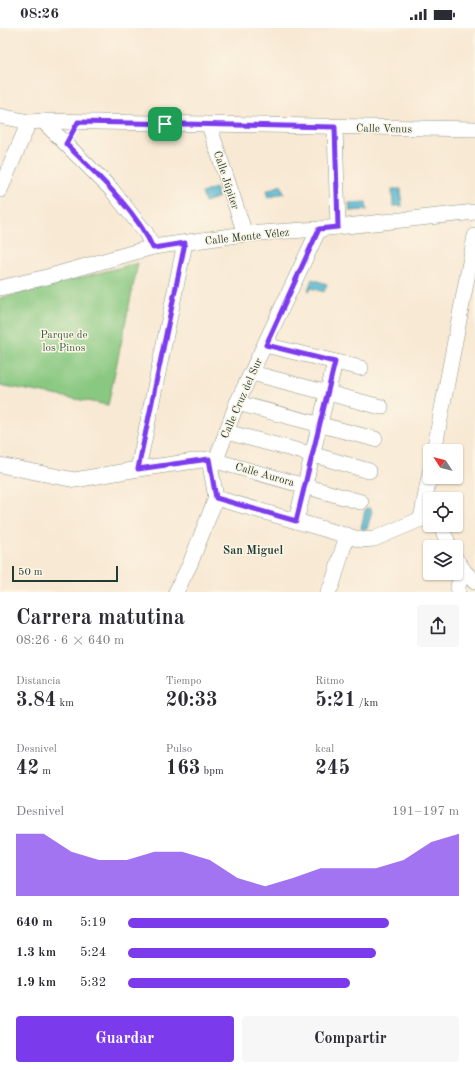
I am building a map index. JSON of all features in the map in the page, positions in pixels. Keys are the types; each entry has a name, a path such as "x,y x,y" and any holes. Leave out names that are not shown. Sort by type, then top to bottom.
{"street":[{"name":"Calle Venus","path":"0,116 36,122 475,129"},
{"path":"0,190 36,122 66,144 111,189 146,233 153,248"},
{"path":"66,144 78,122"},
{"name":"Calle Júpiter","path":"209,125 245,234"},
{"path":"335,127 338,227"},
{"name":"Calle Monte Vélez","path":"0,288 47,277 153,248 245,234 319,229 475,212"},
{"name":"Calle Cruz del Sur","path":"212,459 226,432 237,403 266,345 319,229"},
{"path":"435,444 475,236"},
{"path":"138,469 185,243"},
{"path":"266,345 361,368"},
{"path":"296,521 311,454 335,362"},
{"path":"252,373 380,407"},
{"path":"237,403 375,439"},
{"path":"226,432 369,471"},
{"path":"0,464 75,480 138,469 212,459 216,498 190,564 176,592"},
{"name":"Calle Aurora","path":"212,459 360,502"},
{"path":"216,498 362,540 374,539 423,520"},
{"path":"328,592 332,585 347,535"},
{"path":"463,568 475,582"},
{"path":"458,592 459,580"}],"green space":[{"name":"Parque de los Pinos","path":"138,263 108,405 0,385 0,298"}],"water":[{"path":"281,185 284,193 268,198 266,191"},
{"path":"215,188 219,197 205,202 202,193"},
{"path":"392,189 401,189 402,206 393,206"},
{"path":"366,202 367,210 350,211 349,203"},
{"path":"312,279 327,284 324,292 311,288 310,291 308,290"},
{"path":"367,508 372,511 367,529 364,530 361,528 365,510"}],"district":[{"name":"San Miguel","path":"253,550"}],"route":[{"path":"78,122 165,124 335,127 338,227 319,229 266,345 335,362 311,454 296,521 216,498 209,459 138,469 185,243 153,248 146,233 111,189 66,144 78,122"}]}
